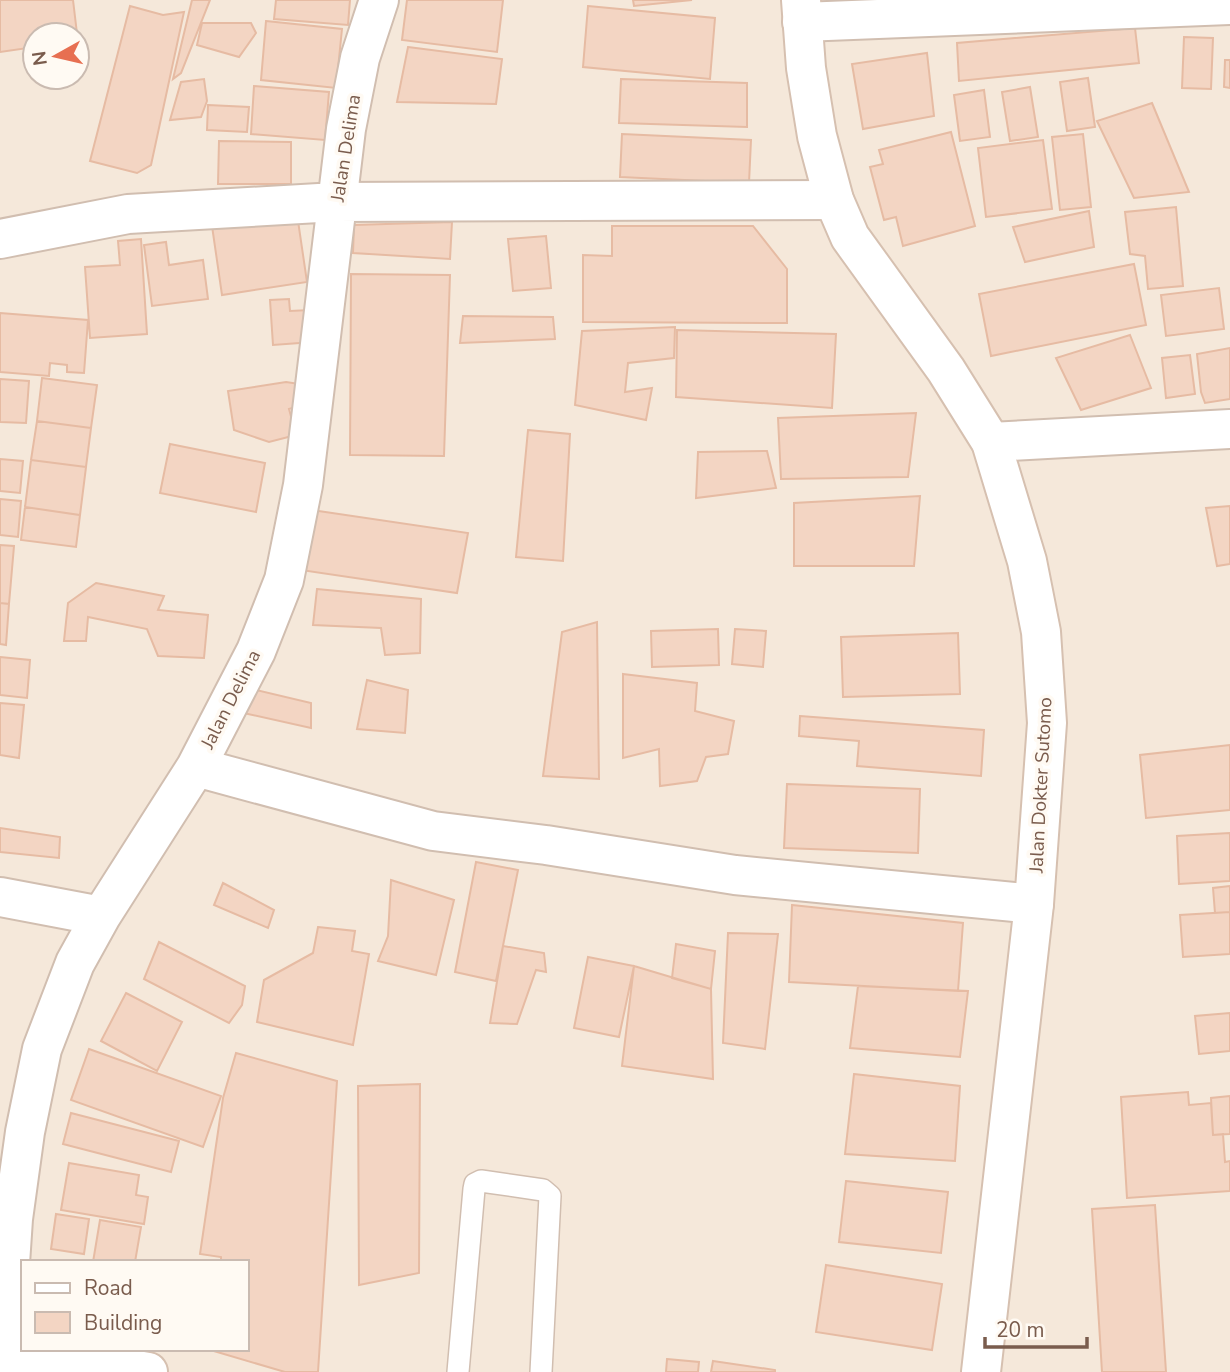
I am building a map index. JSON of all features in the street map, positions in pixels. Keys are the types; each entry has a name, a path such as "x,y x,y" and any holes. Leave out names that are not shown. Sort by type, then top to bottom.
{"street":[{"name":"Jalan Delima","path":"21,1368 7,1308 13,1219 25,1132 42,1049 75,963 100,916 196,767 256,651 284,580 303,485 346,129 360,58 379,0"},
{"path":"802,11 1230,5"},
{"name":"Jalan Dokter Sutomo","path":"802,11 817,136 834,200 850,237 946,370 990,442 1027,561 1041,632 1047,723 1034,904 981,1372"},
{"path":"0,239 128,214 336,202 834,200"},
{"path":"990,442 1230,429"},
{"path":"196,767 433,831 735,874 1034,904"},
{"path":"0,897 100,916"},
{"path":"21,1368 63,1363 114,1365 148,1372"}],"lane":[{"path":"458,1372 474,1189 475,1184 481,1181 543,1190 550,1196 541,1372"}],"shaded area":[{"path":"0,0 1230,0 1230,1372 0,1372"}],"building":[{"path":"0,0 73,0 76,21 21,21 21,49 0,52"},
{"path":"192,0 210,0 181,73 173,79"},
{"path":"276,0 350,0 348,25 274,19"},
{"path":"407,0 503,0 497,52 402,40"},
{"path":"633,0 692,0 634,6"},
{"path":"130,6 163,15 184,12 151,165 137,173 90,161"},
{"path":"588,6 715,18 710,79 583,67"},
{"path":"266,21 342,29 336,88 261,80"},
{"path":"202,23 251,23 256,33 239,57 197,45"},
{"path":"1135,28 1139,63 959,81 957,43"},
{"path":"1184,37 1213,38 1211,89 1182,88"},
{"path":"408,47 502,59 496,104 397,102"},
{"path":"927,53 934,116 863,129 852,64"},
{"path":"1225,60 1230,60 1230,88 1224,87"},
{"path":"1088,78 1095,127 1067,131 1060,82"},
{"path":"204,79 207,101 201,117 170,120 181,82"},
{"path":"621,79 747,83 747,127 619,123"},
{"path":"254,86 329,92 325,140 251,134"},
{"path":"1030,87 1038,137 1010,141 1002,92"},
{"path":"984,90 990,137 960,141 954,95"},
{"path":"1152,103 1189,192 1134,198 1097,121"},
{"path":"208,105 249,107 247,132 207,130"},
{"path":"951,132 975,226 903,246 896,217 884,220 870,167 883,164 879,150"},
{"path":"622,134 751,140 749,183 620,177"},
{"path":"1083,134 1091,207 1060,210 1052,137"},
{"path":"1043,140 1052,209 986,217 978,148"},
{"path":"219,141 291,142 291,184 218,184"},
{"path":"1176,207 1183,286 1148,289 1145,256 1130,254 1125,212"},
{"path":"1089,211 1094,247 1025,262 1013,227"},
{"path":"297,214 307,282 222,295 212,226"},
{"path":"452,222 450,259 353,253 354,225"},
{"path":"612,226 753,226 787,269 787,323 583,322 583,255 612,256"},
{"path":"546,236 551,288 513,291 508,239"},
{"path":"141,239 147,334 90,338 85,267 120,265 118,241"},
{"path":"166,242 169,265 203,260 208,299 152,306 144,245"},
{"path":"1134,264 1146,325 991,356 979,294"},
{"path":"351,274 450,275 444,456 350,455"},
{"path":"1219,288 1224,329 1166,336 1161,295"},
{"path":"289,299 290,311 310,310 313,342 273,345 270,300"},
{"path":"0,313 88,320 84,373 67,372 67,365 50,363 49,376 0,372"},
{"path":"463,316 553,317 555,339 460,343"},
{"path":"675,327 674,358 628,363 625,392 652,388 646,420 575,405 582,331"},
{"path":"677,330 836,334 832,408 676,397"},
{"path":"1130,335 1151,388 1081,410 1056,358"},
{"path":"1230,348 1230,399 1205,403 1201,392 1197,354"},
{"path":"1190,355 1195,394 1166,398 1162,358"},
{"path":"42,378 97,385 91,428 37,421"},
{"path":"0,379 29,381 26,423 0,422"},
{"path":"286,382 306,385 303,405 289,409 296,435 269,442 234,430 228,391"},
{"path":"916,413 908,477 781,479 778,418"},
{"path":"37,421 91,428 86,467 31,460"},
{"path":"528,430 570,434 563,561 516,557"},
{"path":"170,444 265,463 256,512 160,493"},
{"path":"767,451 776,488 696,498 698,452"},
{"path":"0,459 23,461 20,493 0,491"},
{"path":"31,460 86,467 80,515 25,507"},
{"path":"920,496 914,566 794,566 794,503"},
{"path":"0,499 21,501 18,537 0,535"},
{"path":"1230,506 1230,564 1217,566 1206,508"},
{"path":"25,507 80,515 76,547 21,540"},
{"path":"305,509 468,533 457,593 294,569"},
{"path":"0,545 14,546 9,604 0,603"},
{"path":"96,583 164,596 158,610 208,615 204,658 158,656 147,629 88,617 86,641 64,641 68,603"},
{"path":"317,589 421,599 420,653 385,655 381,628 313,625"},
{"path":"0,603 9,604 6,645 0,644"},
{"path":"597,622 599,779 543,776 562,632"},
{"path":"718,629 719,665 652,667 651,631"},
{"path":"735,629 766,631 763,667 732,664"},
{"path":"958,633 960,694 843,697 841,637"},
{"path":"0,657 30,660 27,698 0,695"},
{"path":"623,674 697,683 695,711 734,721 728,754 706,757 697,781 660,786 659,749 623,758"},
{"path":"367,680 408,690 405,733 357,729"},
{"path":"252,689 311,703 311,728 239,712"},
{"path":"0,703 24,705 19,758 0,755"},
{"path":"800,716 984,730 981,776 857,766 859,741 799,736"},
{"path":"1230,745 1230,810 1146,818 1140,755"},
{"path":"787,784 920,789 918,853 784,848"},
{"path":"0,828 60,837 59,858 0,852"},
{"path":"1230,833 1230,881 1179,884 1177,836"},
{"path":"476,862 518,870 496,981 455,972"},
{"path":"391,880 454,900 436,975 378,961 388,936"},
{"path":"223,883 274,910 268,928 214,905"},
{"path":"1230,886 1230,912 1215,913 1213,888"},
{"path":"792,905 963,923 958,991 789,982"},
{"path":"1230,912 1230,954 1183,957 1180,915"},
{"path":"318,927 355,931 352,951 369,954 353,1045 257,1022 264,980 313,953"},
{"path":"728,933 778,934 765,1049 723,1043"},
{"path":"159,942 245,986 242,1005 229,1023 144,979"},
{"path":"676,944 715,951 711,989 672,978"},
{"path":"503,946 544,953 546,972 536,970 517,1024 490,1023"},
{"path":"588,957 634,966 619,1037 574,1028"},
{"path":"634,966 711,989 713,1079 622,1066"},
{"path":"858,986 968,991 960,1057 850,1048"},
{"path":"126,993 182,1022 157,1071 101,1041"},
{"path":"1230,1013 1230,1051 1199,1054 1195,1016"},
{"path":"89,1049 221,1096 203,1147 71,1100"},
{"path":"236,1053 337,1081 318,1372 285,1372 214,1351 248,1351 248,1260 221,1260 221,1257 200,1254 223,1098"},
{"path":"854,1074 960,1086 955,1161 845,1154"},
{"path":"420,1084 419,1273 359,1285 358,1086"},
{"path":"1188,1092 1189,1105 1211,1103 1213,1135 1223,1134 1225,1162 1230,1161 1230,1191 1127,1198 1121,1097"},
{"path":"1230,1096 1230,1134 1213,1135 1211,1098"},
{"path":"71,1113 179,1141 171,1172 63,1144"},
{"path":"69,1163 139,1175 136,1195 148,1197 144,1224 61,1210"},
{"path":"846,1181 948,1192 941,1253 839,1242"},
{"path":"1155,1205 1166,1372 1102,1372 1092,1209"},
{"path":"56,1214 89,1219 84,1254 51,1249"},
{"path":"100,1220 141,1227 135,1260 93,1260"},
{"path":"826,1265 942,1284 932,1350 816,1332"},
{"path":"667,1359 699,1362 698,1372 666,1372"},
{"path":"713,1361 775,1370 775,1372 711,1372"}]}
